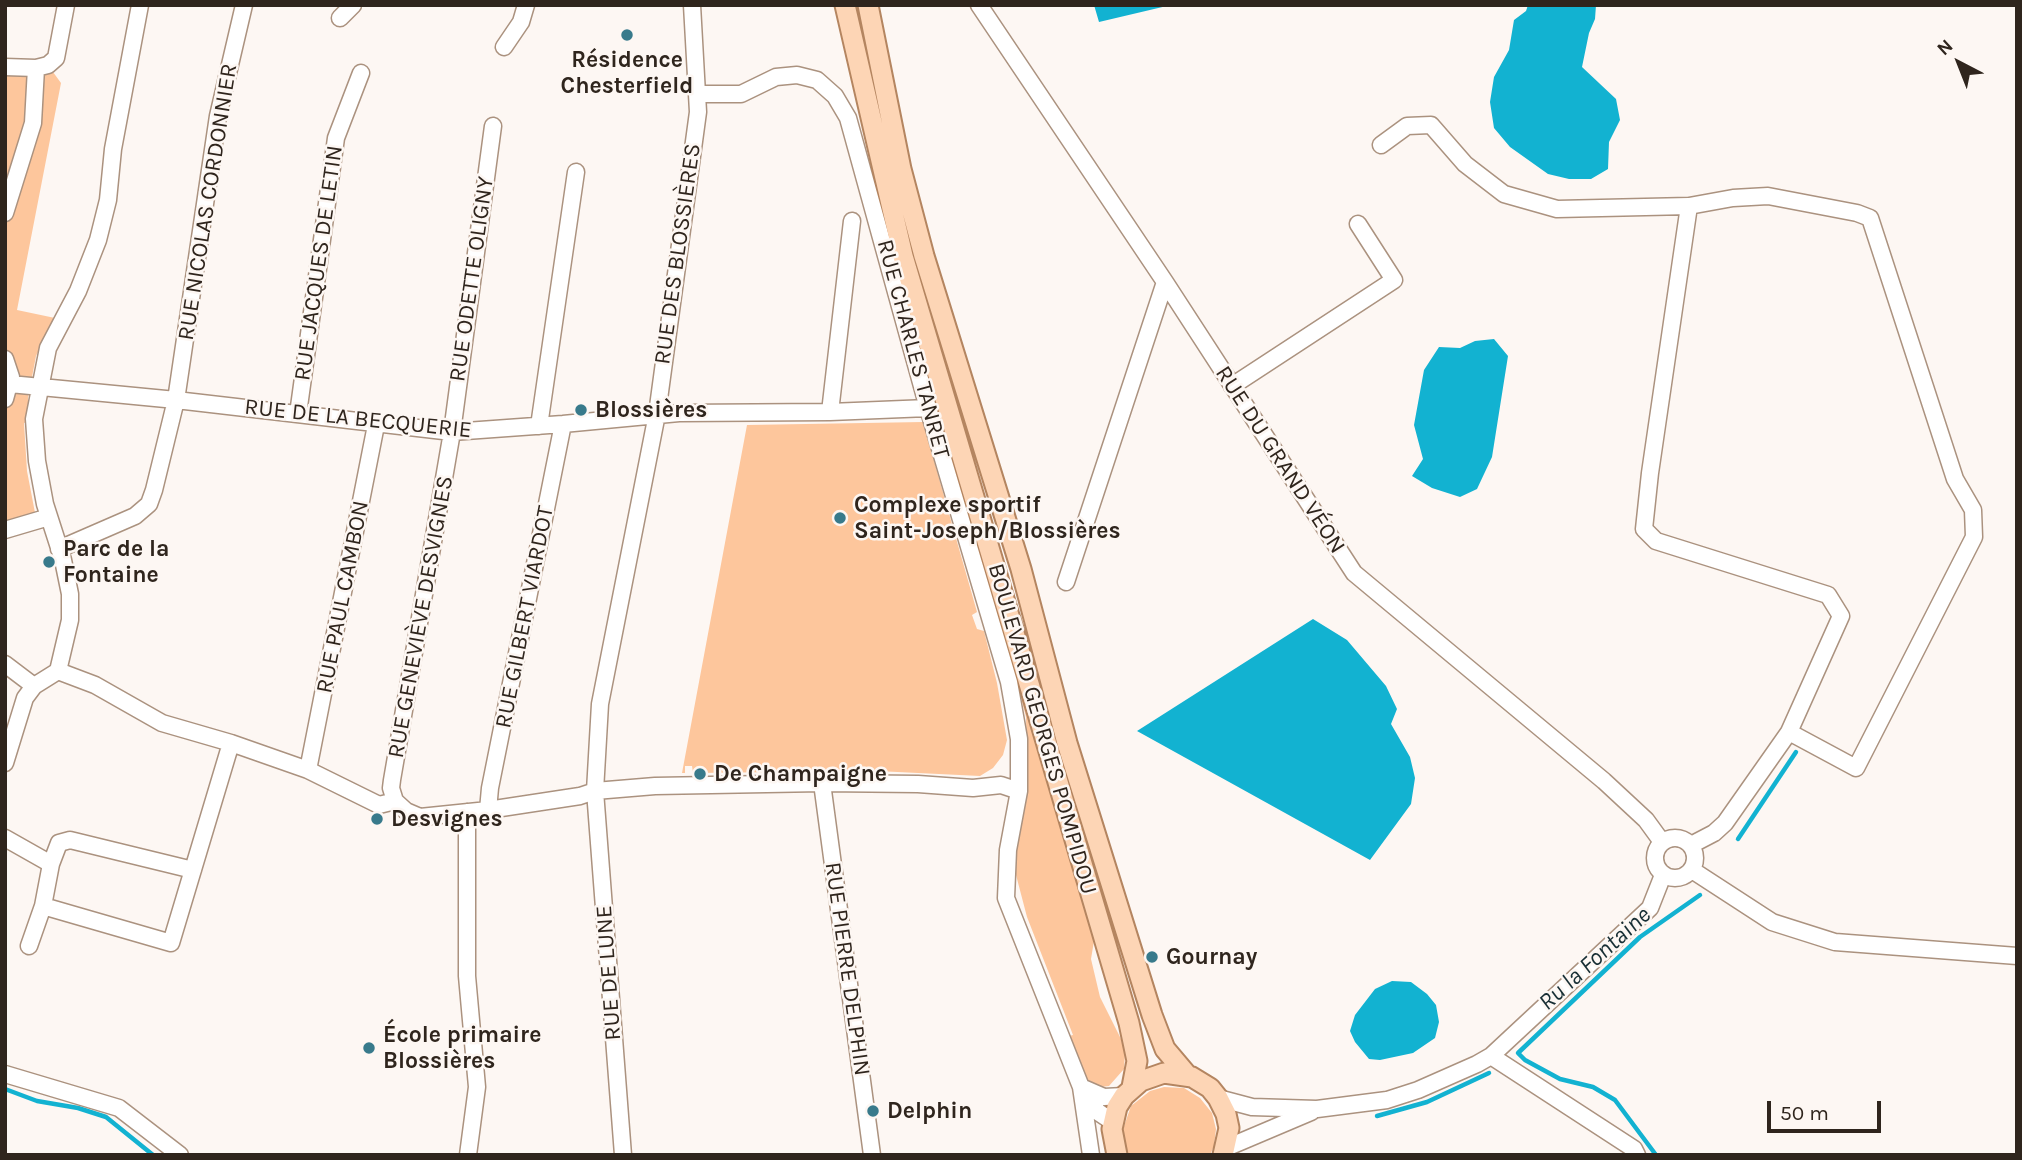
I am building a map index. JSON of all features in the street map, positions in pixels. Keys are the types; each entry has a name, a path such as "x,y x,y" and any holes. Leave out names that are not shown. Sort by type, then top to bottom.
{"main road":[{"name":"BOULEVARD GEORGES POMPIDOU","path":"845,5 903,256 1129,1023 1137,1061 1128,1092 1113,1122 1113,1151"},
{"name":"BOULEVARD GEORGES POMPIDOU","path":"867,5 901,169 925,256 1021,569 1067,743 1152,1014 1165,1049 1187,1075 1202,1082 1218,1098"},
{"path":"1128,1092 1157,1074 1187,1075"},
{"path":"1218,1098 1227,1120 1225,1151"}],"street":[{"path":"5,67 36,68 48,65 56,58 66,5"},
{"path":"5,763 25,698 34,686 58,671 69,620 70,594 37,461 34,419 48,348 78,291 108,200 113,149 140,5"},
{"name":"RUE NICOLAS CORDONNIER","path":"59,549 135,516 149,504 155,491 176,400 218,116 244,5"},
{"path":"341,18 353,5"},
{"path":"503,47 521,22 526,5"},
{"name":"RUE DES BLOSSIÈRES","path":"595,791 600,704 657,414 698,112 692,5"},
{"name":"RUE DU GRAND VÉON","path":"979,5 1165,282 1354,573 1604,781 1646,820 1662,842"},
{"path":"5,213 10,175 33,123 36,68"},
{"name":"RUE JACQUES DE LETIN","path":"298,414 336,138 361,74"},
{"name":"RUE CHARLES TANRET","path":"697,94 741,94 776,77 797,75 817,80 835,96 848,118 928,408 1009,682 1019,739 1019,790 1007,850 1006,898 1081,1087"},
{"path":"1381,145 1407,126 1431,125 1465,164 1504,194 1557,209 1689,206 1733,198 1768,196 1857,213 1870,218 1955,479 1973,510 1974,537 1856,768 1789,732"},
{"name":"RUE ODETTE OLIGNY","path":"452,432 493,126"},
{"path":"539,426 576,172"},
{"path":"1689,206 1644,529 1656,541 1828,594 1841,616 1789,732 1725,822 1714,833 1691,845"},
{"path":"830,412 852,221"},
{"path":"1232,386 1394,280 1358,224"},
{"path":"1066,582 1165,282"},
{"path":"5,359 11,377 8,391"},
{"name":"RUE DE LA BECQUERIE","path":"8,391 39,385 452,432 657,414 928,408"},
{"name":"RUE GILBERT VIARDOT","path":"488,810 563,424"},
{"name":"RUE PAUL CAMBON","path":"309,770 376,425"},
{"name":"RUE GENEVIÈVE DESVIGNES","path":"396,801 391,788 392,780 452,432"},
{"path":"5,530 49,517"},
{"path":"5,664 34,686"},
{"path":"58,671 95,685 162,723 309,770 379,805 396,801 406,811 420,817 488,810 580,796 595,791 656,786 918,784 972,788 1001,785 1019,790"},
{"path":"43,906 171,943 231,743"},
{"name":"RUE PIERRE DELPHIN","path":"821,783 872,1155"},
{"name":"RUE DE LUNE","path":"595,791 624,1155"},
{"path":"467,812 467,976 477,1087 468,1155"},
{"path":"5,838 51,864"},
{"path":"1680,839 1691,845 1695,857 1692,870 1682,878 1663,875 1654,859 1662,842 1680,839"},
{"path":"29,946 43,906 51,864 59,843 70,840 192,870"},
{"path":"1692,870 1772,922 1835,942 2017,956"},
{"path":"1218,1098 1252,1107 1317,1110 1387,1100 1418,1090 1477,1064 1491,1056 1650,908 1663,875"},
{"path":"1491,1056 1634,1149 1637,1155"},
{"path":"5,1074 119,1108 180,1155"},
{"path":"1081,1087 1104,1097 1128,1092"},
{"path":"1081,1087 1098,1112 1113,1122"},
{"path":"1081,1087 1091,1155"},
{"path":"1225,1151 1317,1110"}],"shaded area":[{"path":"53,72 61,83 17,310 55,318 36,356 28,398 29,422 24,423 27,471 36,518 5,522 5,76 35,76"},
{"name":"Complexe sportif Saint-Joseph/Blossières","path":"923,422 977,612 972,615 977,629 984,631 997,683 1007,740 1003,755 993,768 980,776 877,771 693,773 692,766 685,766 685,773 682,773 747,425"},
{"path":"1011,660 1095,935 1091,959 1100,997 1121,1039 1125,1054 1124,1069 1109,1086 1101,1087 1088,1082 1081,1068 1069,1036 1073,1035 1027,917 1016,875 1012,875 1027,779 1026,717"},
{"path":"1164,1087 1184,1088 1200,1098 1212,1113 1216,1129 1210,1155 1129,1155 1124,1146 1123,1129 1131,1106 1150,1091"}],"water":[{"path":"1094,5 1171,5 1099,22"},
{"path":"1528,5 1596,5 1595,19 1589,33 1582,67 1616,99 1620,120 1609,142 1608,169 1591,179 1569,179 1548,174 1510,147 1494,128 1490,102 1494,77 1509,50 1514,20 1526,11"},
{"path":"1494,339 1508,356 1492,457 1477,489 1460,497 1432,488 1412,476 1423,459 1414,425 1424,370 1439,347 1460,348 1475,341"},
{"path":"1313,619 1347,640 1386,686 1397,709 1391,724 1410,757 1415,778 1411,804 1370,860 1137,731"},
{"path":"1392,981 1411,982 1436,1005 1439,1022 1435,1038 1413,1053 1380,1060 1369,1059 1350,1031 1355,1015 1375,989"}],"waterway":[{"name":"Ru la Fontaine","path":"1738,839 1796,752"},
{"name":"Ru la Fontaine","path":"1656,1155 1615,1100 1593,1087 1560,1079 1525,1060 1518,1053 1640,937 1700,895"},
{"name":"Ru la Fontaine","path":"1377,1116 1427,1102 1489,1073"},
{"name":"Ru la Fontaine","path":"5,1089 37,1101 78,1108 106,1117 153,1155"}],"place":[{"name":"Résidence Chesterfield","path":"627,35"},
{"name":"Blossières","path":"581,410"},
{"name":"Complexe sportif Saint-Joseph/Blossières","path":"840,518"},
{"name":"Parc de la Fontaine","path":"49,562"},
{"name":"De Champaigne","path":"700,774"},
{"name":"Desvignes","path":"377,819"},
{"name":"Gournay","path":"1152,957"},
{"name":"École primaire Blossières","path":"369,1048"},
{"name":"Delphin","path":"873,1111"}]}
